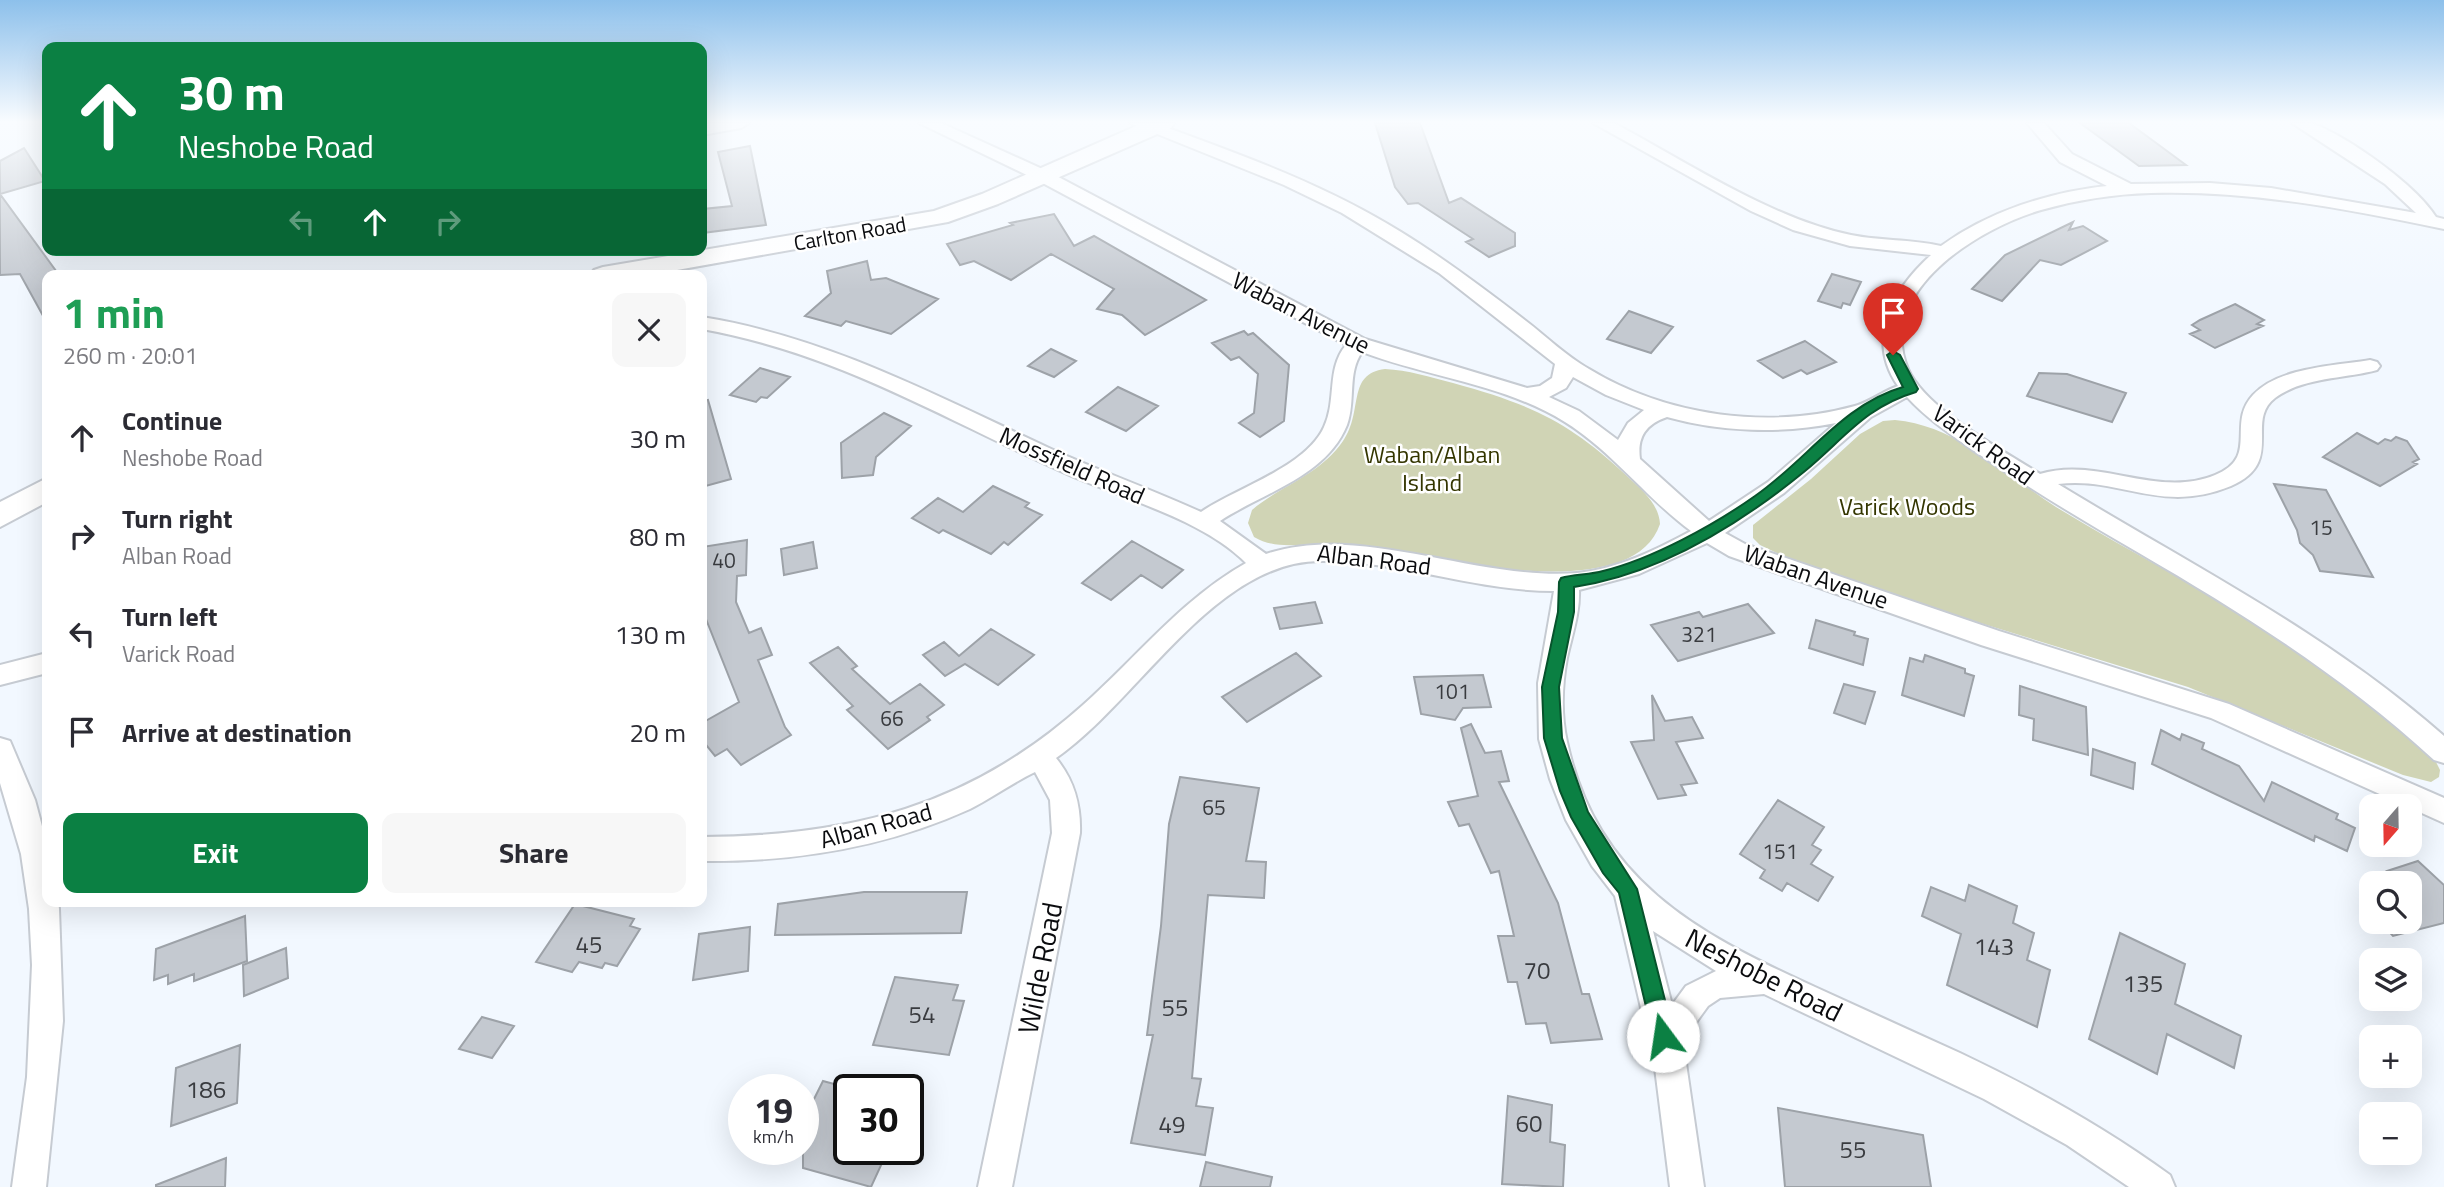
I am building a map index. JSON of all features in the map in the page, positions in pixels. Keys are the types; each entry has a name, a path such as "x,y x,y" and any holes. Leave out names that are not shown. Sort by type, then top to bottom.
{"street":[{"name":"Carlton Road","path":"632,270 920,221 978,204 1037,178"},
{"name":"Waban Avenue","path":"1048,178 1358,343 1400,360 1525,395 1581,422 1706,532 1737,550 1990,638 2220,711 2374,777 2444,811"},
{"path":"1283,178 1345,206 1451,274 1565,363 1618,393 1667,410 1749,422 1811,421 1860,412"},
{"path":"1704,178 1799,226 1850,241 1921,247 1945,253"},
{"path":"2039,204 2061,186 2064,178"},
{"path":"2101,178 2132,190"},
{"path":"2386,178 2407,192 2437,223"},
{"name":"Varick Road","path":"2437,223 2277,195 2208,189 2132,190 2080,195 2039,204 1985,226 1945,253 1910,289 1902,302 1892,332 1893,355 1911,389 1938,414 2036,483 2307,644 2372,691 2444,752"},
{"name":"Mossfield Road","path":"707,324 797,344 848,363 1052,458 1202,523 1241,545 1263,565"},
{"path":"1202,523 1284,474 1327,439 1341,414 1343,365 1358,343"},
{"path":"1525,395 1543,393 1555,387 1563,378 1565,363"},
{"path":"2036,483 2066,476 2182,490 2221,481 2245,468 2251,460 2254,410 2265,396 2296,381 2370,366"},
{"name":"Alban Road","path":"707,849 790,847 827,842 891,827 954,803 1037,756 1090,715 1208,601 1263,565 1279,558 1322,551 1518,580 1566,582 1606,576 1706,532 1762,498 1805,464 1860,412 1885,397 1911,389"},
{"path":"1629,462 1627,445 1633,429 1645,418 1667,410"},
{"path":"0,516 42,491"},
{"name":"Neshobe Road","path":"1566,582 1566,612 1551,687 1553,738 1580,817 1610,867 1628,889 1654,913 1712,954 2009,1095 2093,1141 2158,1187"},
{"path":"0,675 42,664"},
{"path":"0,749 17,790 28,830 42,906"},
{"name":"Wilde Road","path":"995,1187 1007,1138 1068,815 1060,783 1037,756"},
{"path":"1628,889 1671,1068 1687,1187"},
{"path":"29,1187 46,1069 49,1010 42,907"},
{"path":"1671,1068 1679,1021 1700,992 1732,981 1770,982"}],"green space":[{"name":"Waban/Alban Island","path":"1385,369 1419,374 1480,391 1548,417 1587,442 1639,487 1657,510 1660,524 1641,551 1607,566 1564,571 1516,570 1465,564 1343,544 1275,544 1254,537 1248,523 1252,510 1312,471 1334,452 1349,429 1360,386 1373,372"},
{"name":"Varick Woods","path":"1895,420 1940,431 1960,441 2056,507 2239,612 2299,650 2352,690 2435,760 2440,770 2439,777 2431,782 2403,775 2188,687 1964,618 1785,557 1760,545 1753,538 1753,525 1811,479 1860,434 1883,421"}],"building":[{"path":"0,178 42,178 42,182 0,194"},
{"path":"725,178 757,178 766,225 707,232 707,209 732,206"},
{"path":"1392,178 1440,178 1449,203 1461,198 1515,233 1515,246 1489,257 1466,242 1473,239 1418,203 1408,204 1395,187"},
{"path":"0,194 42,252 42,256 45,256 55,270 42,270 42,314 20,274 0,275"},
{"path":"1054,214 1074,246 1094,236 1206,300 1145,335 1122,315 1097,309 1114,289 1051,254 1011,280 974,261 960,265 947,244 1013,225 1010,223"},
{"path":"2073,222 2069,230 2083,226 2107,241 2061,265 2040,260 2002,301 1972,289 2005,255"},
{"path":"867,261 871,280 886,278 938,299 891,334 846,321 841,326 805,316 831,293 827,271"},
{"path":"1832,274 1861,282 1850,305 1843,303 1841,308 1818,301"},
{"path":"2235,304 2264,320 2257,324 2263,326 2215,348 2190,334 2200,330 2192,325"},
{"path":"1629,311 1673,327 1651,353 1607,339"},
{"path":"1244,331 1248,335 1253,333 1289,365 1284,421 1260,437 1239,423 1254,413 1258,374 1239,357 1231,360 1212,343"},
{"path":"1805,341 1836,362 1807,374 1801,370 1783,378 1758,361"},
{"path":"1051,349 1076,361 1054,377 1028,366"},
{"path":"760,368 790,377 767,398 761,397 756,402 730,395"},
{"path":"2039,373 2067,374 2126,393 2112,422 2027,396"},
{"path":"1118,387 1158,406 1126,431 1086,412"},
{"path":"707,400 731,479 707,486"},
{"path":"884,413 911,426 876,457 873,475 842,478 841,443"},
{"path":"2357,433 2378,444 2385,439 2391,441 2396,437 2407,441 2419,459 2413,462 2417,464 2380,486 2323,457"},
{"path":"2274,484 2326,490 2373,577 2320,571 2313,555 2300,543 2297,530"},
{"path":"993,486 1029,503 1025,507 1042,515 1008,545 1004,542 991,554 943,530 939,533 912,518 938,498 963,512"},
{"path":"747,540 746,575 737,576 736,602 749,633 761,628 772,655 758,660 785,727 791,735 741,765 727,749 715,756 707,746 707,720 739,702 707,622 707,546"},
{"path":"1132,541 1183,570 1162,588 1141,575 1111,600 1082,583"},
{"path":"813,542 817,568 784,575 781,549"},
{"path":"1315,602 1322,623 1280,629 1274,608"},
{"path":"1748,604 1774,633 1678,661 1651,625 1699,612 1703,617"},
{"path":"1816,620 1855,632 1854,635 1868,639 1863,665 1809,648"},
{"path":"991,629 1034,655 998,685 965,664 945,676 923,655 944,642 959,656"},
{"path":"838,647 857,666 852,669 890,704 920,684 944,705 927,717 930,720 888,749 847,710 853,706 810,663"},
{"path":"1296,653 1321,676 1247,722 1222,697"},
{"path":"1925,655 1965,669 1965,673 1974,676 1964,716 1902,695 1910,658 1923,662"},
{"path":"1483,675 1491,707 1463,708 1455,720 1421,714 1414,677"},
{"path":"1844,684 1875,692 1865,724 1834,713"},
{"path":"2020,686 2086,707 2088,755 2033,740 2034,719 2019,715"},
{"path":"1652,695 1665,721 1692,717 1703,738 1676,742 1697,783 1681,785 1686,795 1658,799 1631,742 1654,740"},
{"path":"1471,724 1485,753 1501,751 1509,781 1499,782 1558,903 1582,994 1589,994 1602,1039 1551,1043 1546,1023 1526,1024 1517,982 1508,982 1498,936 1514,936 1499,871 1491,873 1469,824 1459,826 1448,802 1478,796 1461,728"},
{"path":"2161,730 2180,740 2182,734 2204,743 2202,749 2239,766 2264,801 2272,782 2338,814 2336,819 2355,828 2347,851 2315,836 2314,841 2152,764"},
{"path":"2093,749 2135,763 2133,789 2091,775"},
{"path":"1180,777 1259,788 1246,861 1266,862 1264,898 1208,895 1192,1078 1201,1079 1196,1106 1213,1108 1205,1155 1131,1143 1153,1035 1147,1035 1161,926 1169,824"},
{"path":"1778,800 1824,827 1812,845 1821,850 1811,864 1833,877 1818,901 1787,883 1782,891 1760,878 1765,870 1740,854"},
{"path":"2418,861 2444,885 2444,923 2422,929 2422,871 2387,871"},
{"path":"1969,885 2017,906 2013,923 2034,933 2027,960 2050,970 2037,1027 1947,985 1961,934 1922,916 1931,887 1965,901"},
{"path":"864,892 967,892 961,933 775,935 778,904"},
{"path":"573,907 587,907 634,919 630,926 640,929 617,966 605,963 602,968 579,962 572,972 536,962"},
{"path":"245,916 247,961 194,981 194,974 168,984 168,975 154,980 156,949"},
{"path":"750,927 748,971 693,980 699,934"},
{"path":"2120,933 2185,964 2175,1004 2241,1036 2234,1068 2167,1034 2157,1074 2089,1039"},
{"path":"286,948 288,978 244,996 243,965"},
{"path":"895,977 958,985 953,1000 964,1001 949,1055 873,1045"},
{"path":"482,1017 514,1026 492,1058 459,1049"},
{"path":"240,1045 237,1103 171,1126 176,1068"},
{"path":"823,1081 833,1084 833,1165 881,1165 871,1187 803,1168 803,1165 819,1165 819,1089"},
{"path":"1508,1096 1552,1105 1550,1142 1565,1145 1563,1187 1502,1184"},
{"path":"1778,1108 1923,1135 1931,1187 1785,1187"},
{"path":"226,1158 225,1187 156,1187 156,1185"},
{"path":"1206,1162 1272,1177 1270,1187 1200,1187"}],"route":[{"path":"1663,1036 1628,889 1610,867 1580,817 1553,738 1551,687 1557,648 1564,627 1568,598 1566,582 1606,576 1651,559 1729,520 1762,498 1797,471 1872,403 1911,389 1893,355"}]}
